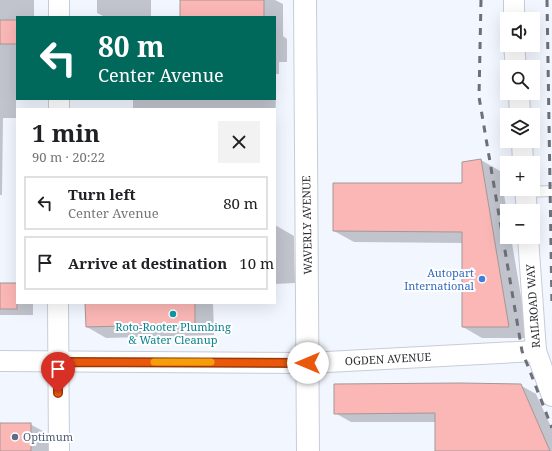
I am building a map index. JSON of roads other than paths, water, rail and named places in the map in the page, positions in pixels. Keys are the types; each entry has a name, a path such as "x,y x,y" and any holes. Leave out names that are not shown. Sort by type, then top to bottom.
{"street":[{"path":"59,0 59,16"},
{"name":"WAVERLY AVENUE","path":"305,0 308,451"},
{"path":"514,0 514,12"},
{"name":"RAILROAD WAY","path":"528,244 536,351 552,396"},
{"path":"58,304 59,451"},
{"name":"OGDEN AVENUE","path":"0,361 308,363 536,351"}],"lane":[{"path":"526,197 552,191"}],"railway":[{"path":"481,0 479,97 522,351 552,428"},
{"path":"547,0 552,307"}],"place":[{"name":"Autopart International","path":"482,279"},
{"name":"Roto-Rooter Plumbing & Water Cleanup","path":"173,314"},
{"name":"Optimum","path":"15,437"}]}
